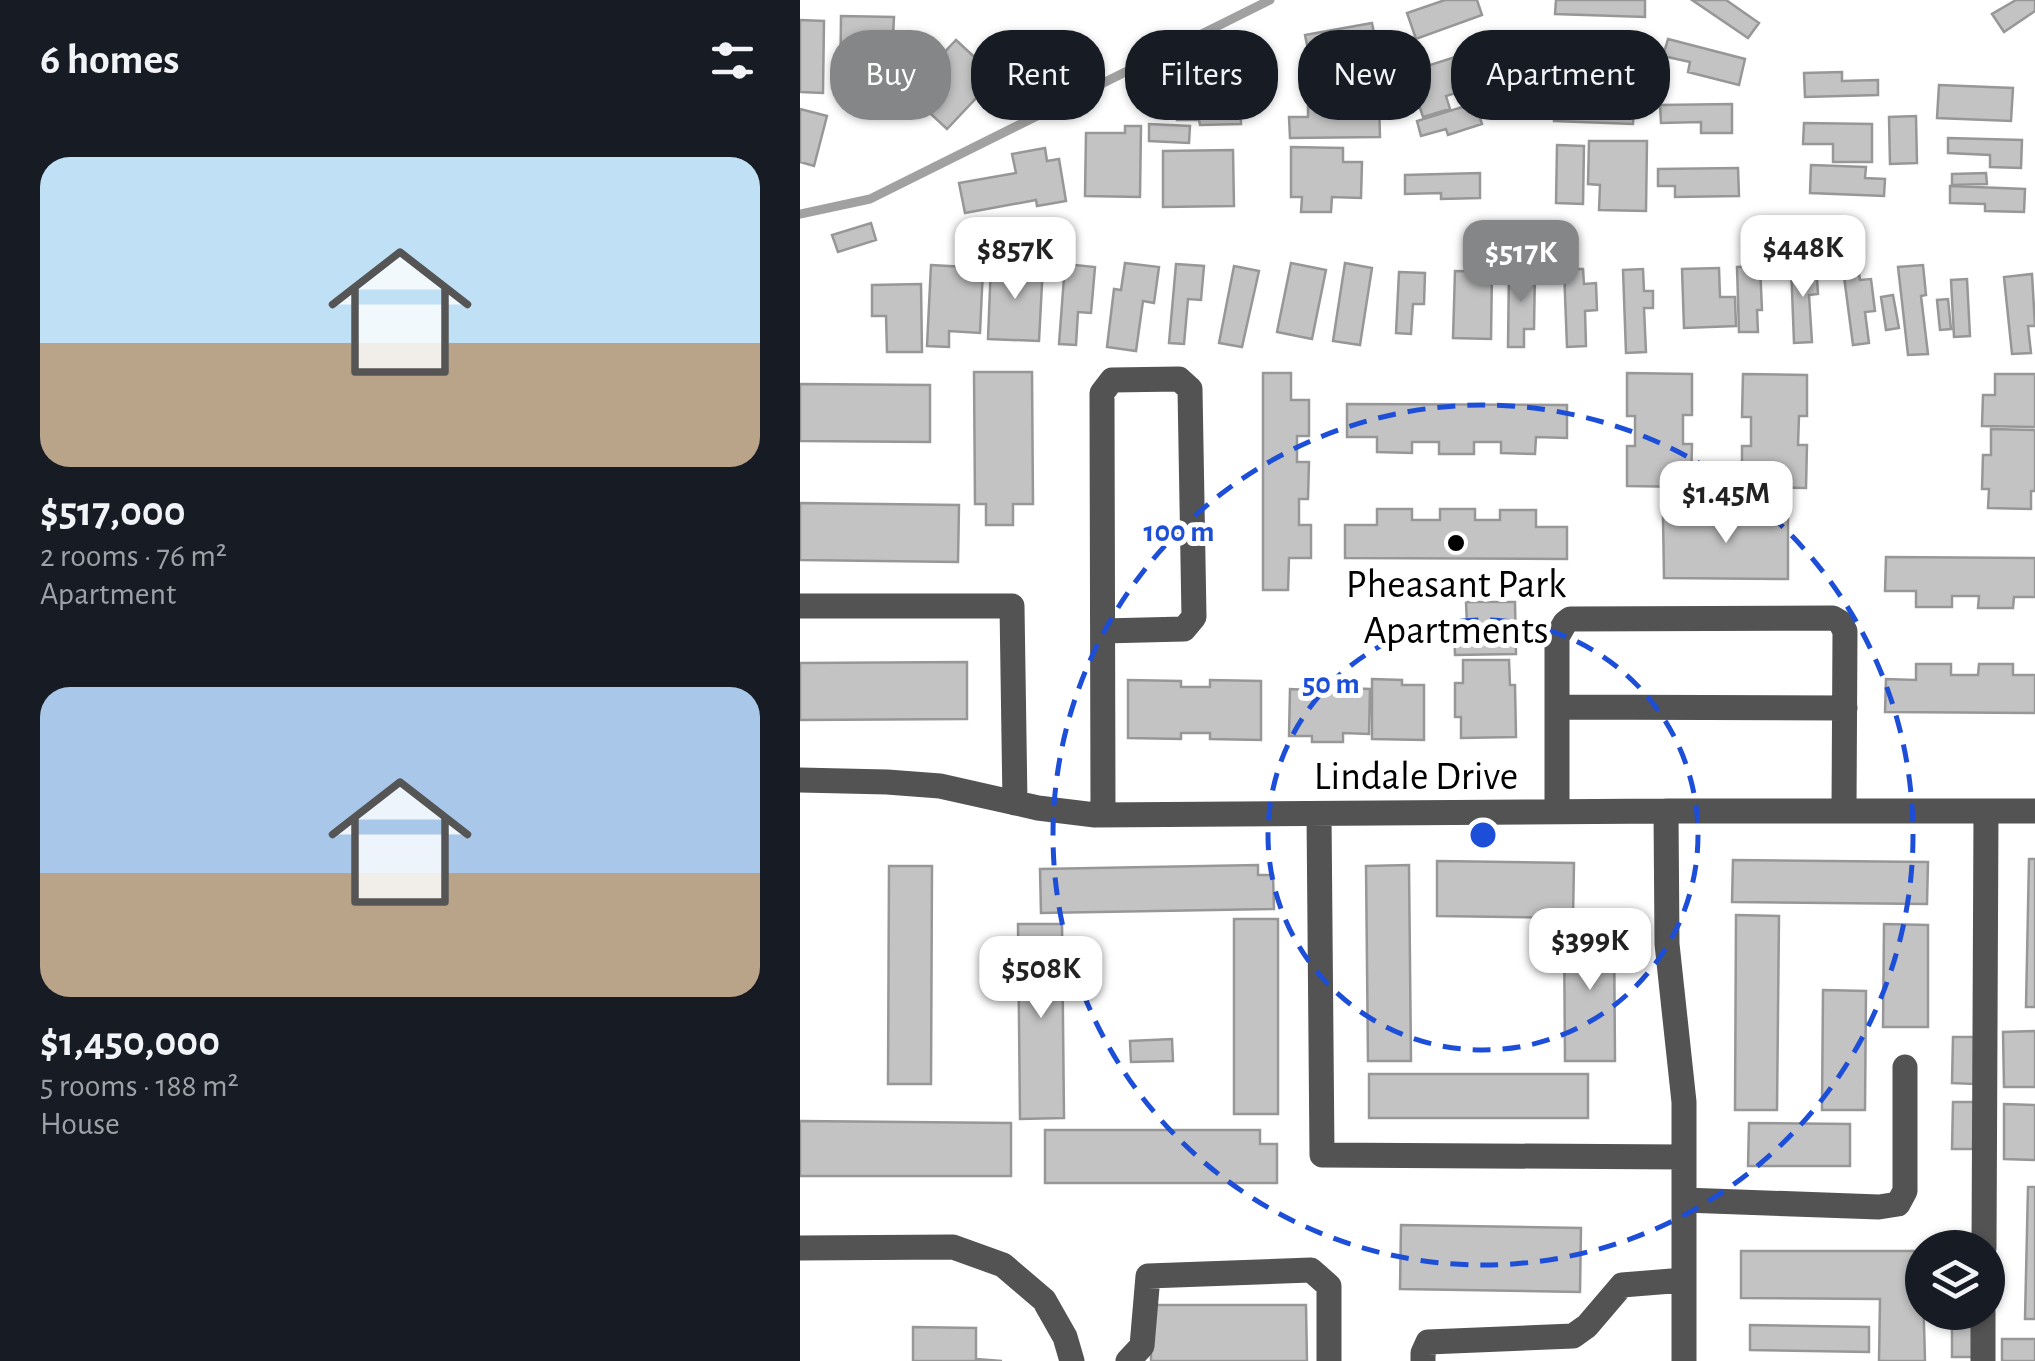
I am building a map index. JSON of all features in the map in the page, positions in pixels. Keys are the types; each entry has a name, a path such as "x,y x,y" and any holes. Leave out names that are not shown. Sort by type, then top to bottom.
{"street":[{"path":"1102,631 1184,629 1194,617 1190,389 1179,379 1112,380 1102,393 1102,631 1103,815"},
{"path":"800,606 1012,606 1015,802"},
{"path":"1558,812 1557,637 1570,619 1832,618 1845,631 1844,811"},
{"path":"1557,708 1845,708"},
{"name":"Lindale Drive","path":"800,780 940,786 1038,808 1103,815 2035,811"},
{"path":"1666,811 1667,944 1684,1102 1684,1361"},
{"path":"1984,1230 1986,811"},
{"path":"1320,814 1322,1155 1683,1157"},
{"path":"1684,1200 1898,1204 1905,1191 1904,1067"},
{"path":"800,1248 953,1247 1003,1265 1044,1300 1072,1361"},
{"path":"1128,1361 1142,1346 1148,1276 1311,1270 1329,1286 1329,1361"},
{"path":"1423,1361 1428,1342 1572,1336 1588,1326 1622,1285 1684,1280"},
{"path":"1983,1330 1983,1361"}],"building":[{"path":"1445,0 1477,0 1482,15 1431,34 1431,30 1413,30 1407,13"},
{"path":"1556,0 1645,0 1645,17 1555,14"},
{"path":"1692,0 1726,0 1759,23 1748,38"},
{"path":"2016,0 2035,0 2035,11 2004,32 1992,14"},
{"path":"841,16 894,17 893,30 841,30"},
{"path":"800,20 824,21 823,93 800,92"},
{"path":"1372,23 1373,30 1333,30"},
{"path":"956,40 971,54 971,104 947,129 937,120 951,120 951,45"},
{"path":"1670,40 1745,59 1739,85 1688,72 1690,62 1670,58"},
{"path":"1451,58 1451,94 1446,96 1450,109 1431,115 1431,65"},
{"path":"1842,72 1842,81 1878,80 1878,95 1805,97 1804,73"},
{"path":"1939,85 2013,88 2011,121 1937,118"},
{"path":"1732,104 1732,133 1701,133 1701,122 1661,123 1670,120 1670,105"},
{"path":"800,109 827,116 814,166 800,162"},
{"path":"1451,110 1451,120 1481,120 1482,124 1448,135 1446,129 1421,136 1417,121 1431,120 1431,117"},
{"path":"1916,116 1917,163 1890,164 1889,117"},
{"path":"1289,117 1380,120 1380,137 1290,138"},
{"path":"1199,120 1241,120 1241,124 1200,125"},
{"path":"1554,120 1633,120 1633,124"},
{"path":"1804,123 1872,124 1872,162 1833,162 1833,144 1803,144"},
{"path":"1149,124 1190,126 1189,143 1149,141"},
{"path":"1125,126 1141,126 1140,197 1085,196 1086,133 1125,133"},
{"path":"1948,138 2022,140 2021,168 1990,167 1990,155 1948,153"},
{"path":"1589,141 1647,141 1646,211 1599,210 1600,185 1588,184"},
{"path":"1557,145 1584,146 1583,204 1556,203"},
{"path":"1291,147 1343,148 1343,162 1362,162 1361,198 1332,197 1331,212 1301,212 1302,197 1291,197"},
{"path":"1045,148 1047,161 1059,159 1066,201 1037,206 1036,200 965,213 959,183 1016,173 1012,154"},
{"path":"1233,150 1234,206 1163,207 1163,151"},
{"path":"1811,165 1866,167 1865,178 1885,179 1884,196 1810,193"},
{"path":"1738,168 1739,196 1675,197 1675,186 1658,186 1658,169"},
{"path":"1480,173 1480,198 1441,199 1441,193 1405,194 1405,175"},
{"path":"1986,173 1987,184 1952,185 1952,174"},
{"path":"1950,186 2025,189 2024,212 1985,211 1985,204 1950,203"},
{"path":"871,223 876,240 838,252 832,235"},
{"path":"991,263 1043,265 1039,341 988,339"},
{"path":"1125,263 1159,267 1154,303 1143,301 1136,351 1107,347 1114,289 1121,290"},
{"path":"1291,263 1326,270 1312,339 1277,332"},
{"path":"1345,263 1372,268 1360,345 1333,341"},
{"path":"1816,263 1818,294 1809,295 1812,342 1794,343 1791,264"},
{"path":"1065,264 1095,267 1091,313 1078,312 1076,345 1059,344"},
{"path":"1176,264 1204,266 1201,300 1188,299 1184,344 1169,343"},
{"path":"931,265 983,268 980,333 949,331 949,347 927,346"},
{"path":"1923,265 1926,295 1921,296 1928,354 1908,355 1898,267"},
{"path":"1234,266 1259,271 1242,347 1219,343"},
{"path":"1760,266 1762,310 1757,310 1758,332 1739,332 1737,267"},
{"path":"1858,267 1860,280 1871,279 1875,311 1865,312 1869,343 1853,345 1843,269"},
{"path":"1719,268 1720,297 1735,297 1736,326 1684,328 1682,269"},
{"path":"1509,269 1535,269 1534,329 1524,329 1524,347 1508,347"},
{"path":"1564,269 1583,269 1584,284 1596,283 1597,310 1585,311 1586,346 1567,347"},
{"path":"1643,269 1644,291 1653,291 1653,308 1644,308 1646,352 1626,353 1623,270"},
{"path":"1455,271 1492,272 1491,339 1453,338"},
{"path":"1399,272 1425,273 1424,304 1413,304 1411,334 1396,333"},
{"path":"2032,274 2035,326 2028,326 2031,353 2012,354 2004,277"},
{"path":"1967,279 1970,336 1954,337 1951,280"},
{"path":"921,284 922,352 887,352 886,316 872,316 872,285"},
{"path":"1893,295 1899,328 1886,330 1881,297"},
{"path":"1948,299 1951,329 1940,330 1937,300"},
{"path":"974,372 1032,372 1033,504 1013,504 1013,525 986,525 986,504 975,504"},
{"name":"Pheasant Park Apartments","path":"1263,373 1291,373 1291,400 1309,400 1309,436 1297,436 1297,462 1309,462 1308,499 1299,499 1299,525 1311,525 1311,558 1289,558 1288,590 1263,590"},
{"name":"Pheasant Park Apartments","path":"1627,373 1692,374 1692,415 1683,415 1683,444 1692,444 1691,487 1627,486 1627,446 1635,446 1635,416 1627,416"},
{"path":"1743,374 1807,375 1807,416 1799,416 1798,445 1807,445 1806,488 1742,487 1742,446 1751,446 1751,417 1742,417"},
{"path":"1995,374 2035,374 2035,427 1982,426 1983,395 1995,395"},
{"path":"800,384 930,385 930,442 800,441"},
{"name":"Pheasant Park Apartments","path":"1347,404 1567,405 1567,438 1536,437 1535,454 1501,453 1501,442 1474,442 1474,454 1439,454 1439,442 1412,442 1412,453 1377,452 1377,437 1347,437"},
{"path":"1991,429 2035,430 2035,491 2031,491 2031,509 1988,508 1989,489 1982,489 1983,455 1991,455"},
{"path":"800,503 959,505 958,562 800,560"},
{"name":"Pheasant Park Apartments","path":"1704,507 1748,507 1748,517 1788,517 1788,579 1664,578 1663,517 1704,517"},
{"name":"Pheasant Park Apartments","path":"1377,509 1412,509 1412,520 1440,520 1440,509 1475,509 1475,520 1500,520 1500,510 1536,510 1536,527 1567,527 1567,559 1345,558 1345,525 1377,525"},
{"path":"1886,557 2035,558 2035,597 2014,597 2013,608 1978,608 1979,596 1952,596 1952,607 1916,607 1916,591 1885,591"},
{"name":"Pheasant Park Apartments","path":"1466,602 1515,602 1516,654 1455,655 1454,625 1467,625"},
{"name":"Pheasant Park Apartments","path":"1463,660 1509,660 1510,685 1515,685 1516,737 1461,738 1461,717 1455,717 1455,683 1463,683"},
{"path":"967,662 967,719 800,720 800,663"},
{"path":"1916,664 1951,664 1951,675 1978,675 1979,664 2013,664 2013,675 2035,675 2035,713 1885,712 1886,679 1916,680"},
{"name":"Pheasant Park Apartments","path":"1311,679 1343,680 1343,688 1370,689 1369,734 1343,733 1343,742 1312,742 1312,736 1289,736 1290,689 1311,690"},
{"name":"Pheasant Park Apartments","path":"1372,679 1424,685 1424,740 1372,739"},
{"name":"Pheasant Park Apartments","path":"1128,680 1181,681 1181,687 1210,687 1210,680 1261,681 1261,740 1210,739 1210,733 1181,733 1181,739 1128,738"},
{"path":"2029,859 2035,859 2035,1007 2026,1007"},
{"path":"1733,860 1928,862 1927,904 1732,902"},
{"path":"1437,861 1574,863 1573,918 1437,916"},
{"path":"1258,865 1258,875 1273,875 1274,909 1041,913 1040,869"},
{"path":"1409,865 1411,1061 1368,1061 1366,866"},
{"path":"889,866 932,866 931,1084 888,1084"},
{"path":"1736,915 1779,916 1777,1110 1735,1110"},
{"path":"1234,919 1278,919 1278,1114 1234,1114"},
{"path":"1018,924 1062,924 1064,1118 1020,1119"},
{"path":"1884,924 1928,925 1928,1027 1883,1027"},
{"path":"1564,925 1614,925 1615,1061 1565,1061"},
{"path":"1823,990 1866,991 1865,1110 1822,1110"},
{"path":"2035,1031 2035,1087 2004,1087 2003,1032"},
{"path":"1953,1037 1974,1037 1974,1084 1952,1083"},
{"path":"1172,1039 1173,1061 1131,1062 1130,1041"},
{"path":"1369,1074 1588,1074 1588,1118 1369,1118"},
{"path":"1953,1102 1974,1102 1973,1149 1952,1149"},
{"path":"2004,1104 2035,1105 2035,1160 2004,1159"},
{"path":"800,1121 1011,1123 1011,1176 800,1176"},
{"path":"1749,1123 1850,1124 1850,1166 1748,1166"},
{"path":"1045,1130 1260,1130 1260,1144 1277,1144 1277,1183 1045,1183"},
{"path":"2028,1187 2035,1187 2035,1319 2025,1319"},
{"path":"1401,1225 1581,1228 1580,1292 1400,1289"},
{"path":"1741,1251 1905,1251 1905,1330 1924,1330 1925,1361 1879,1361 1880,1299 1741,1298"},
{"path":"1151,1305 1306,1305 1307,1361 1151,1361"},
{"path":"1750,1325 1869,1327 1869,1352 1750,1350"},
{"path":"913,1327 976,1328 976,1359 1002,1361 913,1361"},
{"path":"1952,1330 1973,1330 1973,1357 1952,1357"},
{"path":"2002,1339 2035,1339 2035,1361 2002,1361"}],"waterway":[{"path":"800,214 870,199 1270,0"}],"place":[{"name":"Pheasant Park Apartments","path":"1456,543"}]}
